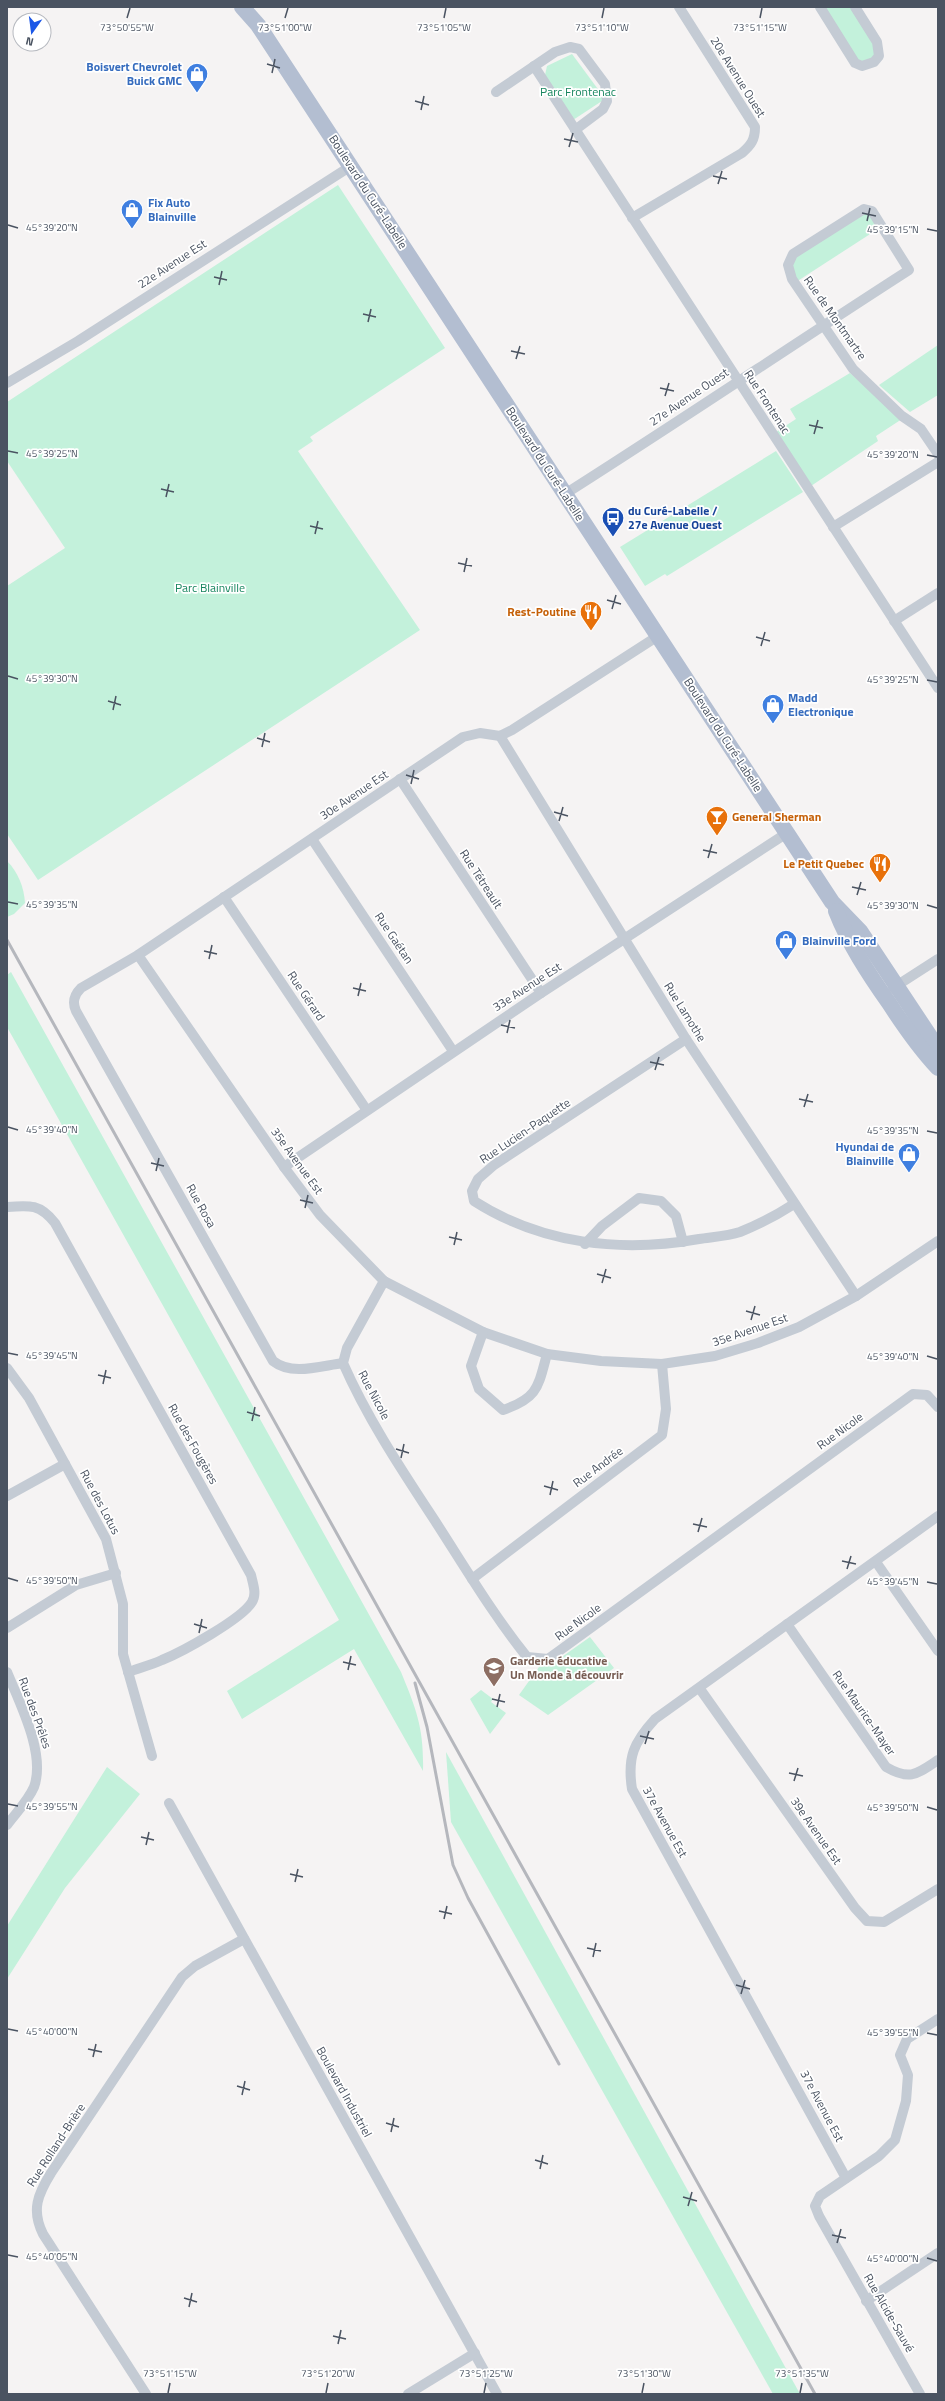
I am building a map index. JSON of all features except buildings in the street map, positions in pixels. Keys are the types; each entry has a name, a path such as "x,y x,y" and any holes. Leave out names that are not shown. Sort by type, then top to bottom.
{"main road":[{"name":"Boulevard du Curé-Labelle","path":"242,7 258,26 351,166 832,902 848,940 919,1049 938,1068"},
{"name":"Boulevard du Curé-Labelle","path":"250,7 258,26"},
{"name":"Boulevard du Curé-Labelle","path":"832,902 860,931 932,1041 938,1055"}],"street":[{"name":"20e Avenue Ouest","path":"632,218 742,153 751,145 755,136 755,127 679,7"},
{"path":"820,7 855,63 862,66 874,62 879,56 877,42 855,7"},
{"path":"496,92 554,52 574,48 579,50 605,84 608,101 602,109 575,130"},
{"name":"Rue Frontenac","path":"534,66 938,688"},
{"name":"22e Avenue Est","path":"7,383 78,341 351,166"},
{"name":"Rue de Montmartre","path":"909,270 872,211 864,209 793,254 788,265 792,279 853,369 902,416 921,429 938,454"},
{"name":"27e Avenue Ouest","path":"565,494 909,270"},
{"path":"833,527 938,462"},
{"path":"894,621 938,593"},
{"path":"500,736 658,636"},
{"name":"30e Avenue Est","path":"74,999 81,988 138,955 463,737 480,733 500,736"},
{"name":"Rue Lamothe","path":"500,736 686,1039 856,1296"},
{"name":"Rue Tétreault","path":"400,779 541,993"},
{"name":"33e Avenue Est","path":"284,1167 366,1109 453,1051 787,833"},
{"name":"Rue Gaétan","path":"312,839 453,1051"},
{"name":"Rue Gérard","path":"224,897 366,1109"},
{"name":"35e Avenue Est","path":"138,955 284,1167 320,1215 384,1281 483,1332 547,1354 601,1361 662,1364 715,1356 758,1343 799,1327 856,1296 938,1242"},
{"path":"883,994 938,959"},
{"name":"Rue Rosa","path":"74,999 76,1011 273,1361 281,1367 292,1369 343,1363"},
{"name":"Rue Lucien-Paquette","path":"686,1039 494,1165 478,1179 472,1191 474,1201 538,1232 585,1244 640,1246 683,1242 739,1232 768,1220 794,1204"},
{"path":"585,1244 602,1226 638,1198 661,1201 676,1216 683,1242"},
{"name":"Rue des Fougères","path":"7,1207 36,1206 47,1212 55,1223 251,1576 255,1590 253,1601 245,1611 230,1622 163,1660 128,1672"},
{"name":"Rue Nicole","path":"384,1281 347,1348 343,1363 356,1394 382,1439 472,1579 527,1657 548,1659 913,1394 927,1395 938,1407"},
{"path":"483,1332 471,1366 480,1388 503,1410 523,1403 539,1387 547,1354"},
{"name":"Rue Andrée","path":"472,1579 662,1435 666,1409 662,1364"},
{"name":"Rue des Lotus","path":"7,1368 29,1398 106,1539 123,1604 123,1654 152,1756"},
{"path":"7,1496 64,1464"},
{"name":"37e Avenue Est","path":"846,2178 632,1789 630,1769 638,1738 655,1719 700,1689 787,1624 876,1562 938,1516"},
{"path":"876,1562 938,1651"},
{"path":"7,1628 76,1585 116,1573"},
{"name":"Rue Maurice-Mayer","path":"787,1624 886,1767 900,1775 918,1773 938,1760"},
{"name":"Rue des Prêles","path":"7,1672 22,1708 38,1759 34,1787 7,1825"},
{"name":"39e Avenue Est","path":"700,1689 855,1908 867,1921 884,1922 938,1889"},
{"name":"Boulevard Industriel","path":"169,1803 498,2394"},
{"name":"Rue Rolland-Brière","path":"146,2394 43,2234 37,2220 37,2200 51,2173 182,1977 195,1966 244,1939"},
{"path":"846,2178 879,2156 895,2140 906,2101 908,2075 900,2055 908,2039 938,2019"},
{"name":"Rue Alcide-Sauvé","path":"846,2178 820,2196 815,2206 866,2300 920,2394"},
{"path":"866,2300 938,2253"},
{"path":"408,2394 475,2353"}],"green space":[{"path":"820,7 855,7 879,56 862,66"},
{"name":"Parc Frontenac","path":"572,54 603,96 602,101 573,120 545,75 547,66"},
{"name":"Parc Blainville","path":"338,185 445,348 310,437 313,441 298,451 420,630 38,880 7,834 7,586 65,548 7,461 7,402"},
{"path":"865,211 881,227 796,282 790,265 795,256"},
{"path":"938,345 938,395 910,412 879,385"},
{"path":"850,373 902,419 876,436 878,441 811,486 776,432 796,419 790,409"},
{"path":"776,451 803,492 667,576 665,574 645,586 620,547"},
{"path":"7,861 20,880 25,903 14,914 7,917"},
{"path":"11,972 401,1672 415,1709 421,1732 423,1771 354,1649 242,1719 227,1691 339,1620 7,1027 7,975"},
{"path":"590,1637 614,1668 548,1715 519,1695 539,1667 552,1664"},
{"path":"481,1690 493,1699 491,1702 506,1713 490,1734 470,1699"},
{"path":"446,1752 800,2394 773,2394 451,1822"},
{"path":"107,1767 140,1794 65,1888 7,1979 7,1926"}],"railway":[{"path":"7,940 815,2394"},
{"path":"415,1683 427,1727 453,1865 468,1898 559,2064"}],"place":[{"name":"Boisvert Chevrolet Buick GMC","path":"197,94"},
{"name":"Fix Auto Blainville","path":"132,230"},
{"name":"du Curé-Labelle / 27e Avenue Ouest","path":"613,538"},
{"name":"Rest-Poutine","path":"591,632"},
{"name":"Madd Electronique","path":"773,724"},
{"name":"General Sherman","path":"717,836"},
{"name":"Le Petit Quebec","path":"880,884"},
{"name":"Blainville Ford","path":"786,960"},
{"name":"Hyundai de Blainville","path":"909,1174"},
{"name":"Garderie éducative Un Monde à découvrir","path":"494,1688"}]}
